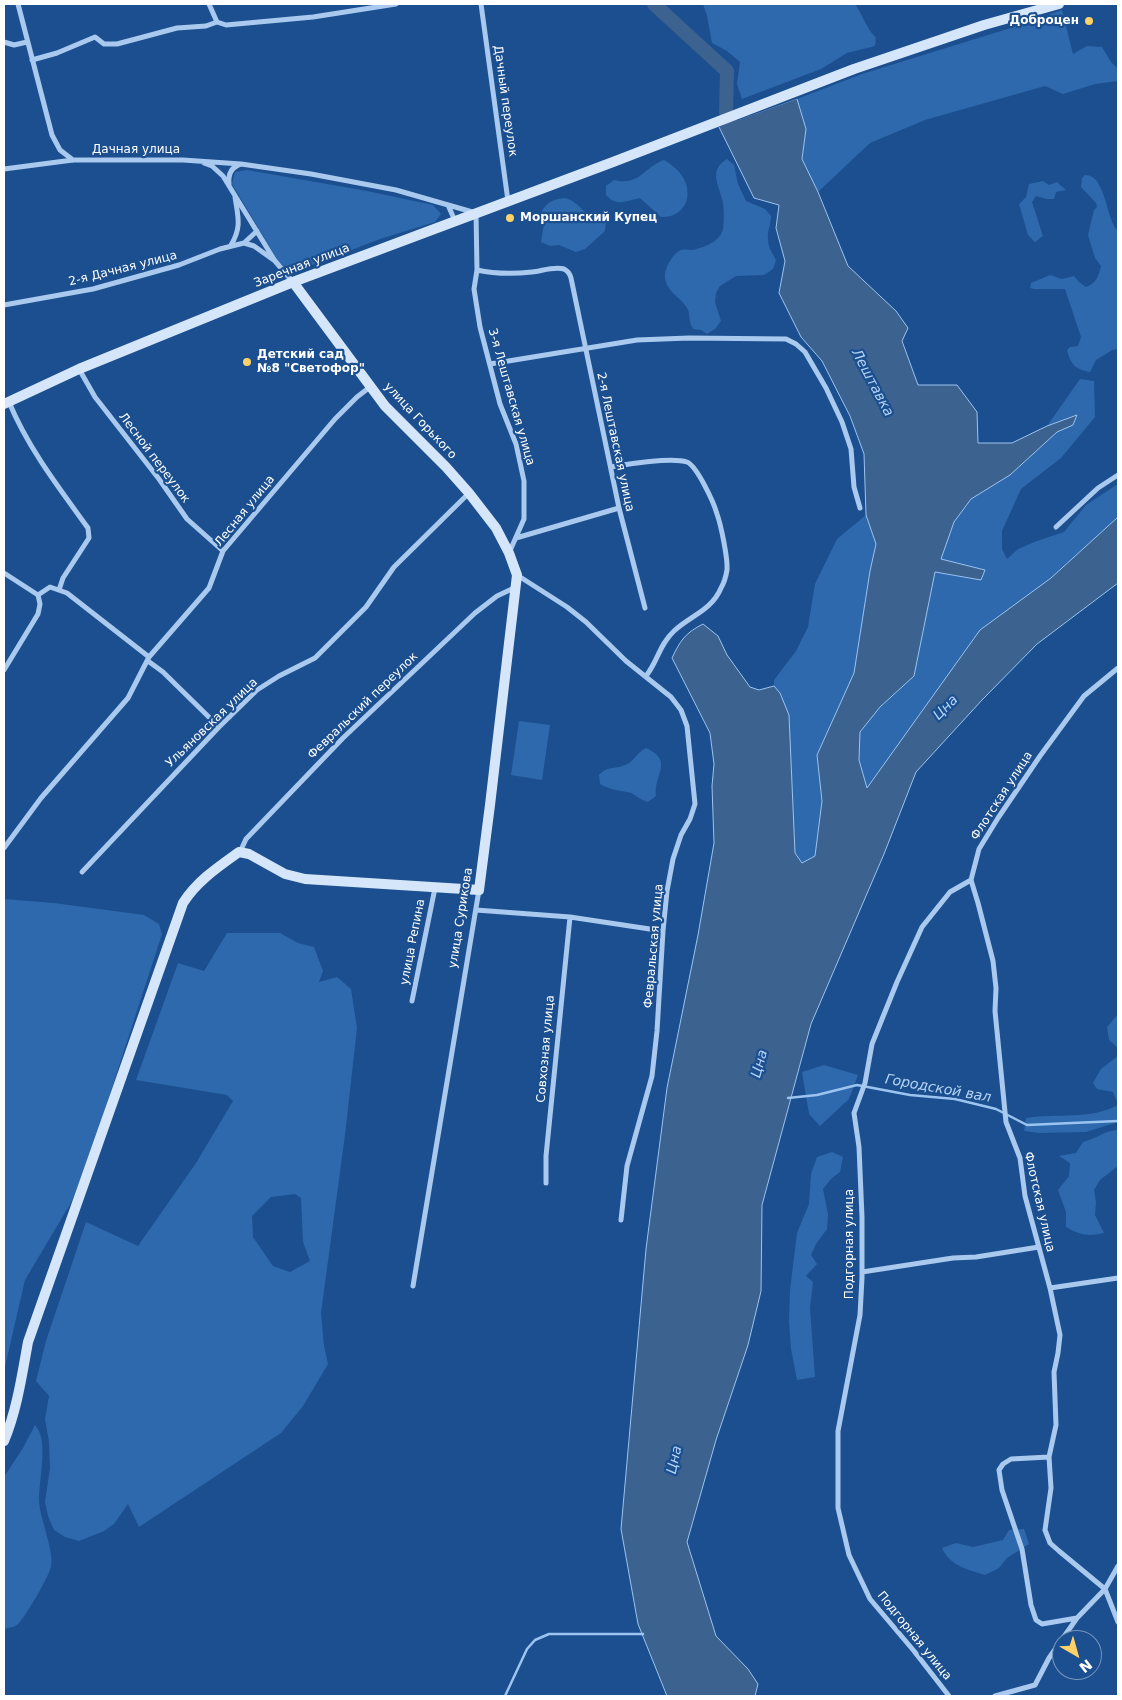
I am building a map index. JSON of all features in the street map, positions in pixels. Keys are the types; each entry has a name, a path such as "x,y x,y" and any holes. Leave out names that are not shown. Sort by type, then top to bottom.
{"street":[{"path":"18,4 52,136 60,150 73,160"},
{"path":"209,4 217,22"},
{"path":"32,60 57,53 95,37 104,44 116,44 178,28 206,26 217,22 226,25 294,19 396,4"},
{"name":"Дачный переулок","path":"481,4 508,201"},
{"path":"448,205 455,221 854,69 984,25 1059,4"},
{"path":"4,42 14,45 28,42"},
{"name":"Дачная улица","path":"4,168 73,160 199,161 241,164 311,174 396,190 476,213"},
{"path":"199,161 218,170 229,184 275,261 293,282"},
{"path":"229,184 230,172 235,166 241,164"},
{"path":"231,245 237,236 239,226 235,194"},
{"name":"3-я Лештавская улица","path":"476,213 477,270 474,289 480,327 500,404 516,444 524,481 524,519 509,553"},
{"name":"Заречная улица","path":"6,403 79,369 293,282 455,221"},
{"path":"257,231 244,242 254,246 275,261"},
{"name":"2-я Дачная улица","path":"4,305 93,289 179,265 231,245 244,242"},
{"name":"2-я Лештавская улица","path":"477,270 492,274 532,273 555,269 564,270 569,273 619,508 645,608"},
{"name":"улица Горького","path":"293,282 385,406 446,467 469,493 496,528 509,553"},
{"path":"490,364 637,340 689,338 786,339 796,344 805,352 826,388 842,422 851,449 854,487 860,508"},
{"name":"Лесной переулок","path":"79,369 95,397 159,479 187,519 223,552"},
{"name":"Лесная улица","path":"4,848 41,798 128,698 148,659 208,588 223,552 334,419 370,387"},
{"path":"6,403 43,464 88,528 89,538 63,578 59,590"},
{"path":"611,467 672,460 687,462 698,474 717,513 723,537 727,570 721,589 713,602 685,621 672,633 661,646 654,666 646,676"},
{"path":"1056,527 1098,488 1118,474"},
{"name":"Ульяновская улица","path":"82,872 257,690 279,676 315,658 366,607 394,567 469,493"},
{"path":"516,538 619,508"},
{"name":"улица Сурикова","path":"413,1286 479,890 516,575 509,553"},
{"path":"4,573 38,595 40,604 38,614 4,670"},
{"name":"Февральская улица","path":"516,575 568,607 626,661 671,697 681,710 687,726 694,804 690,819 681,835 673,859 667,891 652,1076 627,1166 621,1220"},
{"path":"38,595 50,587 67,593 163,672 220,727"},
{"name":"Февральский переулок","path":"239,852 246,839 343,738 476,613 497,596 514,588"},
{"name":"Флотская улица","path":"1106,1589 1050,1543 1045,1530 1051,1488 1049,1457 1056,1425 1054,1372 1060,1335 1026,1196 1020,1158 1006,1120 995,1011 996,988 993,961 971,880 979,850 1030,771 1084,696 1118,668"},
{"path":"4,1441 9,1430 22,1380 28,1342 183,903 190,891 211,872 239,852 249,854 285,874 305,879 479,890"},
{"name":"Подгорная улица","path":"949,1696 870,1599 849,1555 838,1508 838,1431 860,1315 862,1272 859,1147 854,1113 865,1083 872,1044 922,927 950,892 971,880"},
{"name":"улица Репина","path":"412,1001 435,887"},
{"path":"476,910 570,917 663,931"},
{"name":"Совхозная улица","path":"546,1183 546,1156 570,917"},
{"path":"862,1272 1039,1247"},
{"path":"1050,1288 1118,1278"},
{"path":"1049,1457 1010,1459 999,1470 1002,1490 1022,1549 1031,1605 1036,1620 1042,1624 1077,1618"},
{"path":"995,1696 1035,1684 1049,1658 1077,1618 1106,1589 1118,1566"},
{"path":"1106,1589 1118,1622"}],"shaded area":[{"path":"703,4 855,4 876,38 875,46 847,53 821,69 742,99 737,84 740,62 727,51 712,43"},
{"path":"1062,10 1073,54 1087,46 1102,47 1111,62 1118,69 1118,81 1095,84 1063,94 1045,86 925,120 870,143 818,192 802,159 806,129 797,99 862,74 1017,26"},
{"path":"727,159 734,165 738,184 746,201 765,209 771,216 768,243 776,260 773,269 764,275 736,276 720,286 716,293 715,302 721,321 715,329 707,334 701,330 693,329 688,310 667,285 665,274 670,260 675,254 683,250 693,250 707,245 715,241 721,234 724,223 723,206 716,174 721,164"},
{"path":"664,160 680,173 687,186 687,200 680,211 661,217 640,198 618,202 606,195 606,186 614,180 630,181"},
{"path":"247,170 367,191 433,205 441,214 435,222 380,239 310,266 290,271 278,261 232,184 235,172"},
{"path":"1085,175 1092,177 1102,190 1114,226 1118,231 1118,349 1112,350 1096,360 1090,372 1074,366 1067,350 1070,347 1078,346 1081,337 1065,289 1030,288 1031,283 1050,275 1062,279 1074,276 1086,287 1092,284 1098,276 1101,266 1095,258 1088,235 1094,210 1097,207 1096,203 1081,187 1082,178"},
{"path":"1043,181 1049,185 1057,182 1066,190 1056,192 1054,199 1036,196 1032,202 1043,236 1035,242 1028,235 1019,204 1026,197 1029,184"},
{"path":"565,198 590,215 606,222 605,231 585,249 576,252 559,245 550,246 541,242 544,223 542,211 552,201"},
{"path":"1080,379 1094,381 1095,417 1061,458 1021,489 1002,531 1002,549 1007,559 1018,549 1064,532 1086,505 1118,484 1118,517 1051,578 980,630 867,788 859,760 860,732 880,707 914,676 935,572 981,580 985,570 940,559 954,522 971,499 1010,475 1057,432 1073,425 1077,415 1047,426"},
{"path":"866,515 876,544 854,673 817,755 822,801 815,856 802,863 795,853 789,715 780,693 774,686 774,680 796,651 808,627 815,584 837,539"},
{"path":"519,721 550,725 542,780 511,775"},
{"path":"646,748 655,753 661,763 656,796 648,802 631,793 611,789 600,784 599,775 602,772 628,764"},
{"path":"4,899 54,903 144,915 159,924 162,934 93,1146 72,1201 25,1280 4,1371"},
{"path":"227,933 280,933 298,943 314,947 323,971 319,982 337,977 351,989 357,1028 345,1135 321,1313 324,1346 328,1364 303,1406 281,1433 139,1527 128,1504 114,1524 104,1531 79,1541 65,1537 54,1530 48,1516 45,1502 50,1468 49,1442 45,1419 49,1396 36,1381 46,1341 86,1222 138,1246 196,1163 233,1101 227,1095 136,1080 178,963 204,971","holes":["295,1194 301,1198 303,1242 310,1261 290,1272 273,1266 253,1237 252,1216 271,1197"]},
{"path":"1118,1014 1118,1048 1109,1040 1107,1027"},
{"path":"1118,1056 1118,1104 1113,1092 1097,1089 1093,1083 1101,1069"},
{"path":"824,1065 858,1075 849,1099 820,1126 809,1114 802,1072"},
{"path":"1118,1105 1118,1122 1086,1132 1039,1133 1024,1131 1026,1118 1096,1113"},
{"path":"1118,1130 1118,1166 1100,1180 1094,1190 1096,1202 1095,1215 1104,1233 1084,1235 1075,1232 1066,1227 1066,1212 1058,1190 1069,1176 1070,1163 1059,1156 1076,1153 1083,1142 1109,1131"},
{"path":"832,1152 843,1157 840,1172 823,1189 828,1214 827,1229 816,1244 811,1255 817,1264 806,1276 813,1282 810,1308 815,1377 797,1380 791,1349 789,1321 790,1290 797,1233 809,1204 811,1174 817,1157"},
{"path":"35,1425 42,1440 39,1500 52,1561 41,1588 22,1620 15,1626 4,1629 4,1477"},
{"path":"1024,1529 1029,1544 1007,1558 999,1568 985,1575 954,1563 942,1548 956,1543 973,1547 1003,1540 1009,1530"}],"water":[{"name":"Цна","path":"797,99 806,129 802,159 818,192 848,266 896,311 908,328 902,341 918,385 957,385 977,412 978,443 1012,443 1047,426 1077,415 1073,425 1057,432 1010,475 971,499 954,522 941,559 985,570 981,580 935,572 914,676 880,707 860,732 859,760 867,788 980,630 1051,578 1118,517 1118,583 1037,644 916,772 884,854 811,1024 762,1205 761,1291 748,1345 716,1440 687,1542 716,1636 748,1669 758,1684 755,1696 667,1696 638,1624 621,1529 646,1249 667,1088 698,935 714,843 712,786 714,764 710,733 672,658 684,638 703,624 718,636 727,655 750,687 759,690 774,686 780,693 789,715 795,853 802,863 815,856 822,801 817,755 854,673 876,544 866,515 864,454 850,416 822,361 801,337 779,293 785,261 776,228 779,205 754,198 719,127"}],"pier":[{"path":"796,97 799,98 717,128 717,126"}],"waterway":[{"name":"Лештавка","path":"654,4 727,71 726,112 733,130"},
{"name":"Городской вал","path":"788,1098 817,1095 857,1085 910,1095 955,1099 996,1109 1027,1125 1118,1121"},
{"path":"505,1696 527,1649 535,1640 549,1634 643,1634"}],"place":[{"name":"Доброцен","path":"1089,21"},
{"name":"Моршанский Купец","path":"510,218"},
{"name":"Детский сад №8 \"Светофор\"","path":"247,362"}]}
